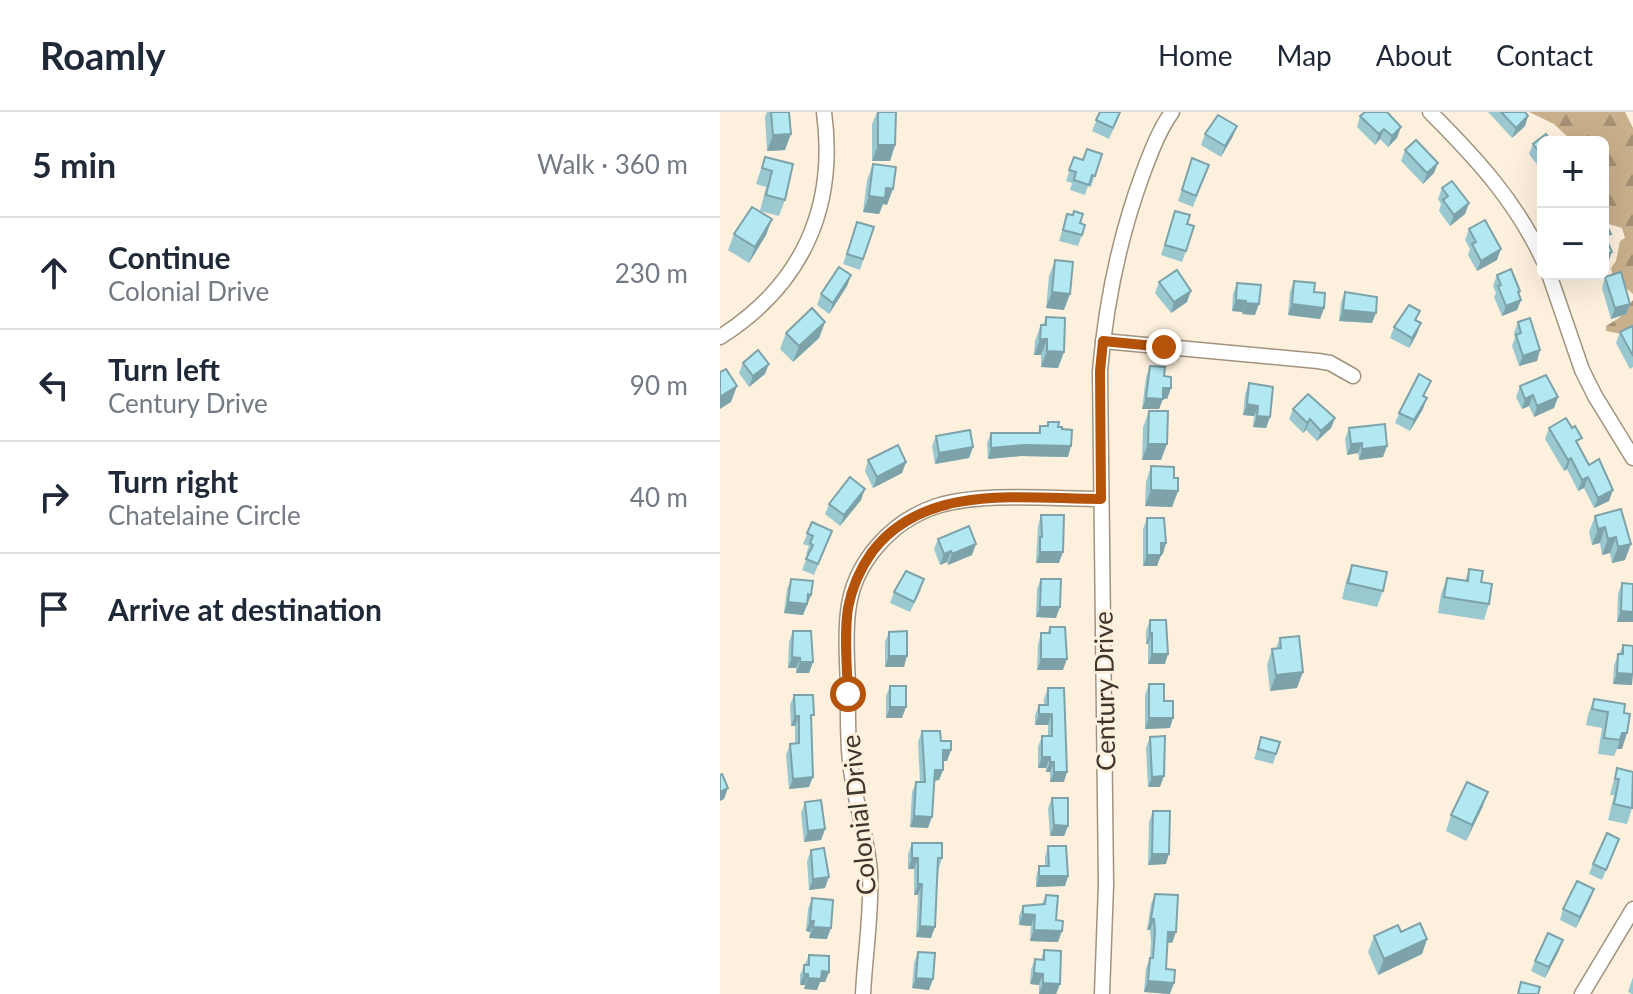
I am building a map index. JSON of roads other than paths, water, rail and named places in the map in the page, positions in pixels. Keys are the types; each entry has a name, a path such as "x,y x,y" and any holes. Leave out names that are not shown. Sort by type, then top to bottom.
{"street":[{"path":"720,337 771,298 803,253 823,193 828,167 824,112"},
{"name":"Century Drive","path":"1102,994 1106,885 1100,371 1113,269 1123,230 1151,151 1172,112"},
{"path":"1430,112 1505,193 1537,249"},
{"path":"1551,280 1582,370 1633,458"},
{"path":"1103,341 1318,361 1330,363 1353,376"},
{"name":"Colonial Drive","path":"863,994 870,872 849,752 847,636 848,609 855,583 873,552 897,526 939,505 985,499 1101,499"},
{"path":"1582,994 1633,909"}]}
